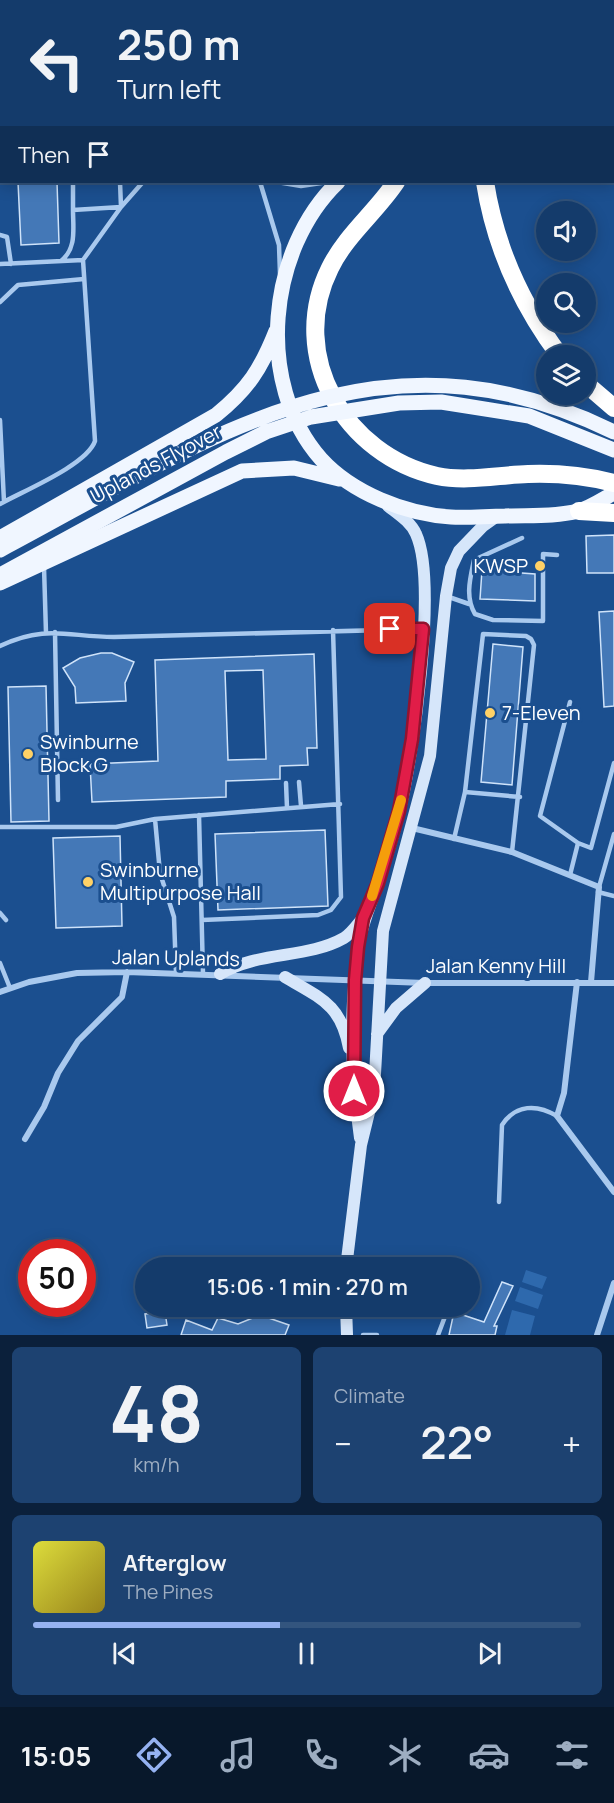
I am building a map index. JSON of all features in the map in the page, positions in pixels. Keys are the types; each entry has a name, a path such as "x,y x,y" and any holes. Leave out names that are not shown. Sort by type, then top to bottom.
{"highway":[{"path":"395,183 355,230 329,270 321,292 316,337 318,356 333,402 353,428 391,457 438,476 467,478 530,474 572,476 614,483"},
{"path":"485,183 501,247 520,295 553,345"},
{"path":"596,392 614,408"},
{"path":"579,511 614,513"}],"main road":[{"path":"337,183 324,195 306,221 289,258 279,292 277,327 282,368 292,410 321,459 350,483 404,518 416,532 426,582 412,739 399,811 378,883 363,918 355,980 354,1091"},
{"path":"0,538 216,415 238,397 253,379 266,356 277,327"},
{"name":"Uplands Flyover","path":"0,550 221,433 309,400 360,389 406,385 445,386 503,394 564,410 614,432"},
{"name":"Uplands Flyover","path":"0,574 226,452 266,432 310,417 399,403 441,402 529,416 614,450"},
{"path":"0,583 44,565 242,471 294,468 319,472 350,483"},
{"path":"381,501 450,517 541,515 579,511 614,493"},
{"path":"347,1257 361,1145 374,1092 379,981 386,920 430,756 446,596 451,568 459,552 476,532 497,516"},
{"path":"220,974 244,963 330,945 346,937 363,918"},
{"path":"285,977 330,1005 344,1023 361,1145"},
{"path":"376,1036 396,1008 425,983"},
{"path":"346,1317 347,1335"}],"street":[{"path":"412,828 512,852 598,889 591,982"},
{"path":"25,1139 44,1107 58,1073 78,1041 122,997 127,972"},
{"name":"Jalan Uplands","path":"0,992 76,973 220,974 355,980"},
{"name":"Jalan Kenny Hill","path":"355,980 425,983 614,982"},
{"path":"576,982 564,1093 557,1116 614,1192"},
{"path":"597,1335 614,1283"}],"lane":[{"path":"61,261 68,256 74,242 73,183"},
{"path":"120,183 121,207"},
{"path":"0,420 2,503 86,456 95,441 83,260 121,207 142,183"},
{"path":"260,183 279,245 279,292"},
{"path":"283,183 301,186 321,183"},
{"path":"73,210 121,207"},
{"path":"0,235 7,237 11,264"},
{"path":"0,264 83,260"},
{"path":"0,302 18,285 84,279"},
{"path":"522,538 474,560 469,582 469,604 475,615 493,620 543,621 543,554 557,555"},
{"path":"44,565 46,633"},
{"path":"446,596 469,604"},
{"path":"493,620 493,633"},
{"path":"0,646 27,635 55,632 114,637 423,629"},
{"path":"202,920 318,915 330,910 341,897 333,630"},
{"path":"55,632 58,800"},
{"path":"454,839 465,792 483,634 526,636 534,645 520,797 512,852"},
{"path":"570,702 540,816 579,843 591,848 614,763"},
{"path":"299,782 301,806"},
{"path":"286,783 287,808"},
{"path":"465,792 520,797"},
{"path":"0,827 116,827 155,819 199,814 340,804"},
{"path":"199,814 203,974"},
{"path":"155,819 160,873 174,917 176,973"},
{"path":"614,834 598,889 614,896"},
{"path":"570,875 579,843"},
{"path":"0,913 6,920"},
{"path":"0,963 10,988"},
{"path":"499,1202 501,1125 508,1116 532,1107 542,1107 557,1116"},
{"path":"438,1335 445,1317"},
{"path":"363,1335 377,1335"}],"shaded area":[{"path":"526,1270 547,1277 542,1289 522,1282"},
{"path":"520,1287 543,1295 538,1309 515,1301"},
{"path":"512,1310 535,1316 530,1335 505,1335"}],"building":[{"path":"18,183 57,183 59,243 21,245"},
{"path":"614,535 614,573 587,573 586,536"},
{"path":"482,570 535,574 535,601 480,599"},
{"path":"614,611 614,706 604,707 599,612"},
{"path":"493,644 523,647 512,785 481,782"},
{"path":"112,653 134,662 125,683 126,701 76,703 75,687 63,668 80,658"},
{"path":"314,654 317,748 307,748 308,765 280,766 280,779 226,781 226,797 92,802 90,764 158,761 155,660","holes":["263,670 266,759 228,760 225,671"]},
{"name":"Swinburne Block G","path":"46,686 49,821 11,822 8,687"},
{"path":"325,830 328,906 218,910 215,834"},
{"name":"Swinburne Multipurpose Hall","path":"120,836 122,926 56,928 53,838"},
{"path":"502,1282 513,1286 494,1326 497,1326 495,1335 449,1335 453,1317 469,1317 484,1322"},
{"path":"145,1317 166,1317 167,1325 147,1328"},
{"path":"255,1317 266,1317 289,1325 285,1335 181,1335 186,1320 212,1330 218,1318 238,1324"}],"slow traffic":[{"path":"372,896 378,883 401,800"}],"place":[{"name":"KWSP","path":"540,566"},
{"name":"7-Eleven","path":"490,713"},
{"name":"Swinburne Block G","path":"28,754"},
{"name":"Swinburne Multipurpose Hall","path":"88,882"}],"route":[{"path":"354,1091 355,980 358,947 363,918 378,883 399,811 412,739 423,629 390,629"}]}
